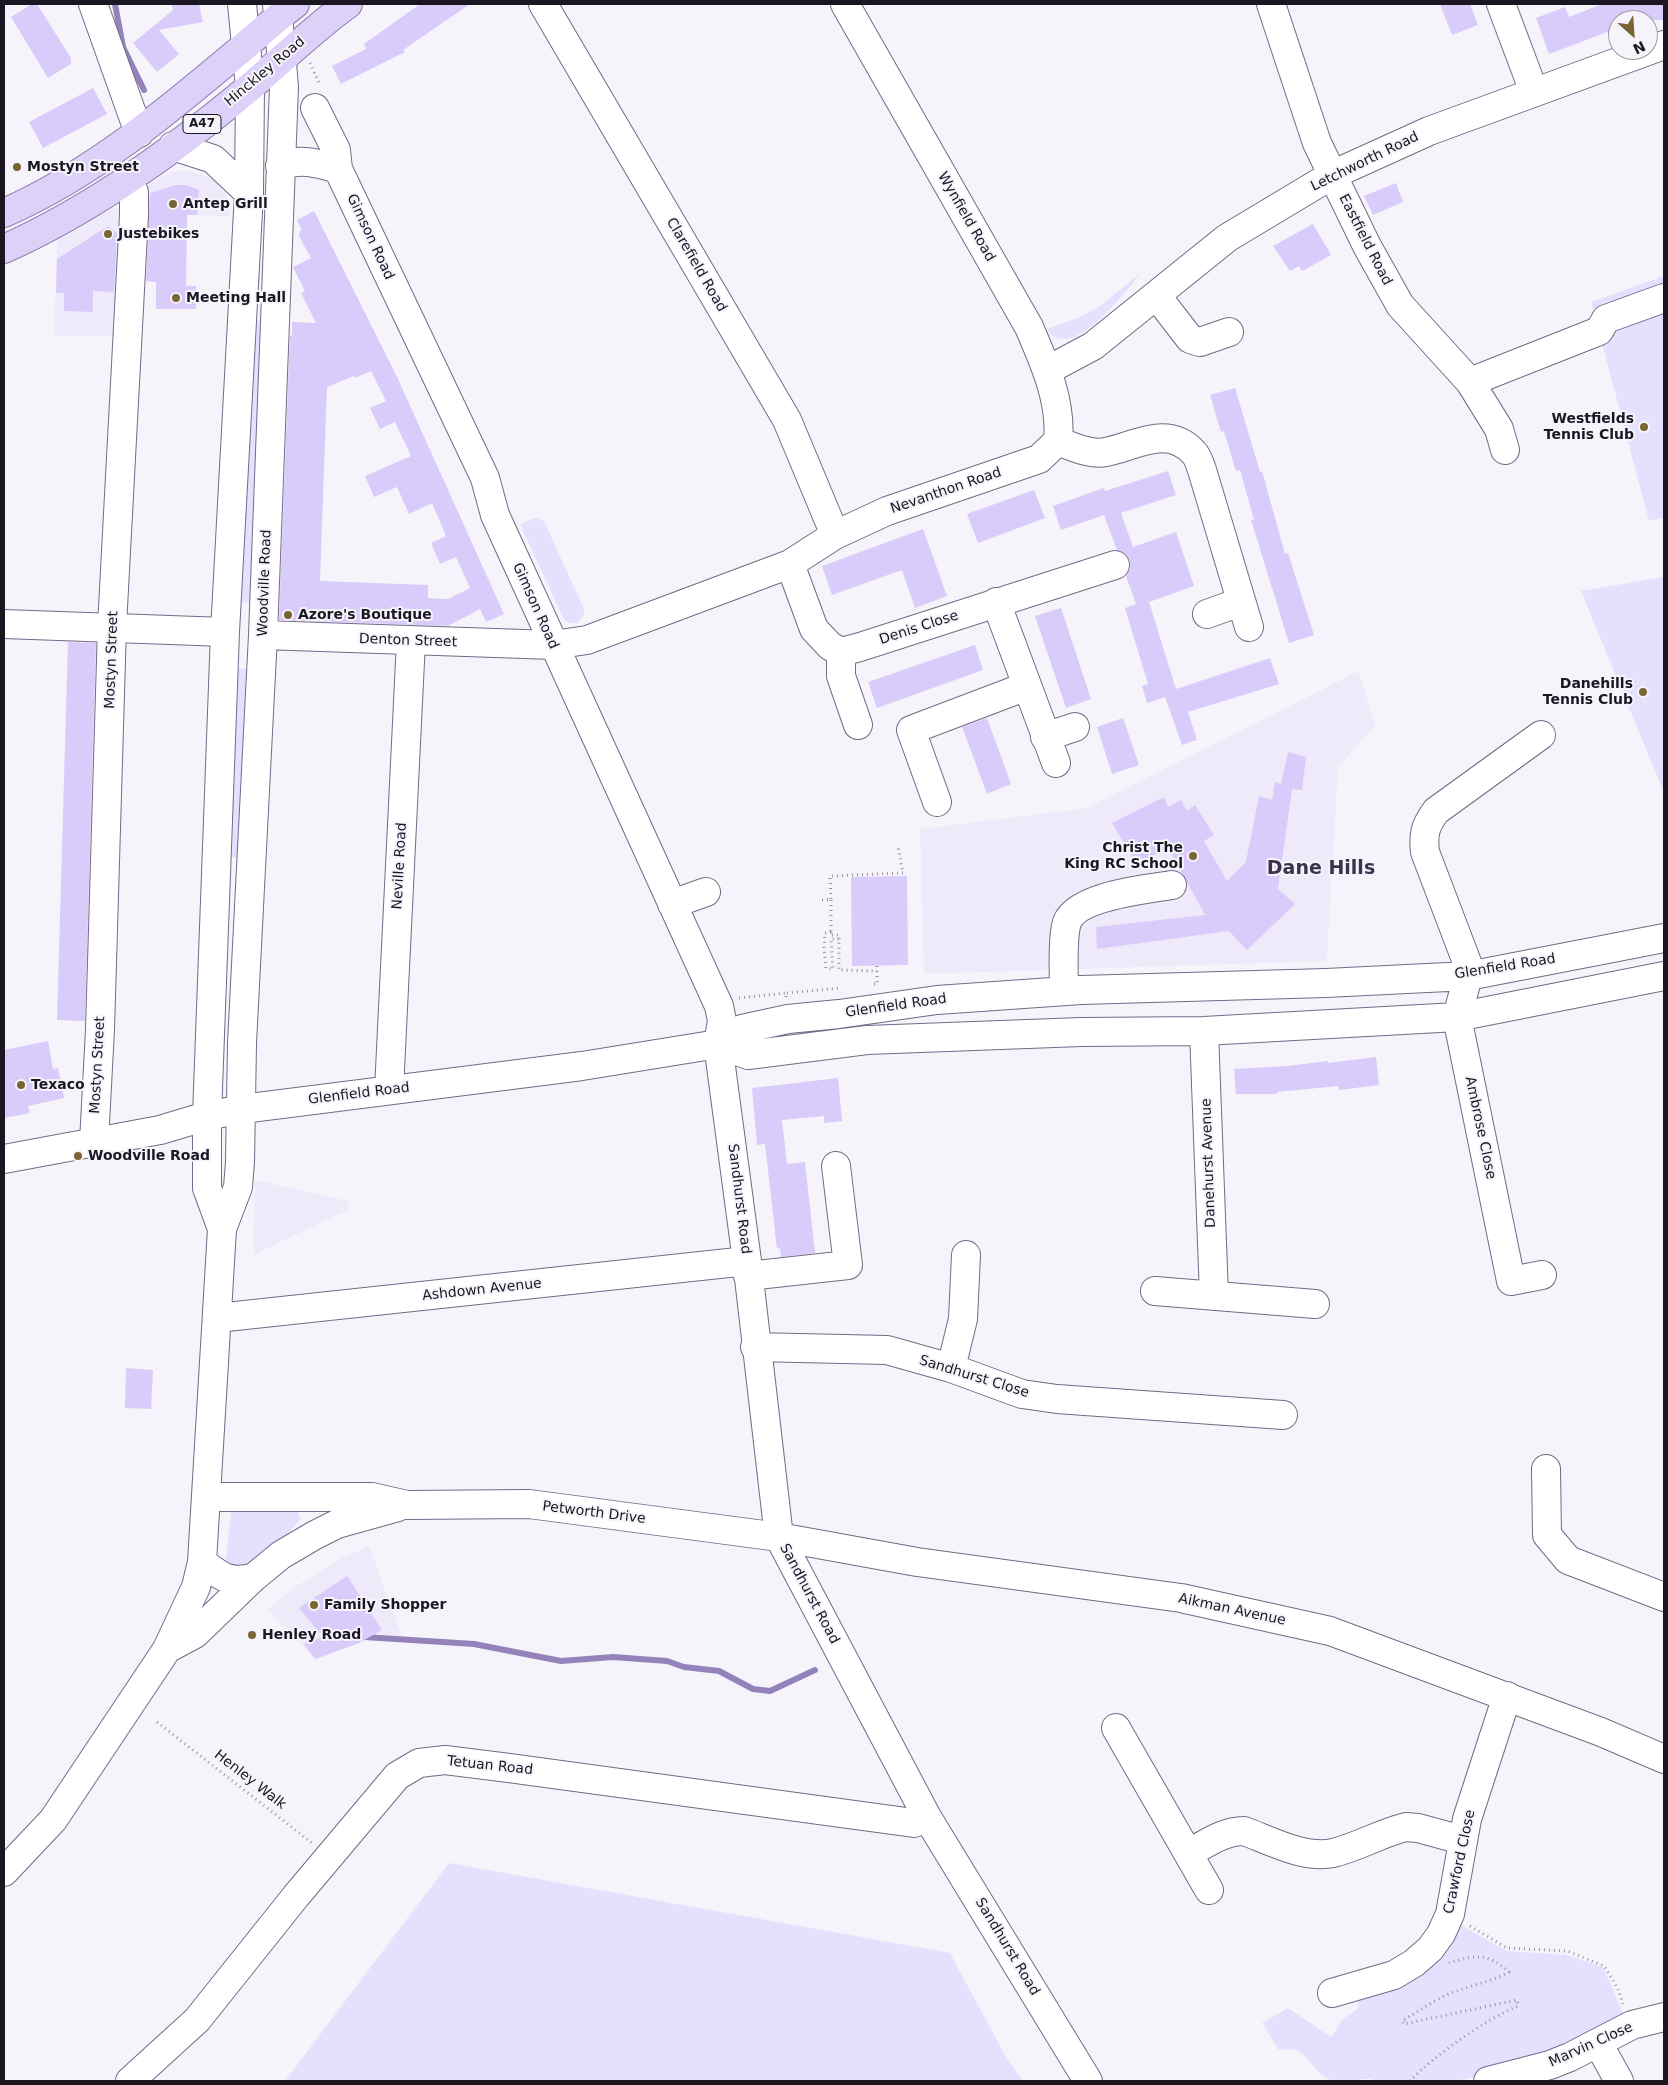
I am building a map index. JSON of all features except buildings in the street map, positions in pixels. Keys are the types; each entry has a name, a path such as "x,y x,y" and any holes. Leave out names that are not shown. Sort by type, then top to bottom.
{"main road":[{"name":"Hinckley Road","path":"4,249 45,231 127,180 250,87 282,57 348,4"},
{"name":"A47","path":"4,213 33,200 92,166 139,133 246,45 284,8"}],"street":[{"path":"93,4 139,133"},
{"path":"222,1229 207,1188 207,1116 225,632 249,193 250,87 242,4"},
{"name":"Clarefield Road","path":"543,4 787,420 835,534"},
{"name":"Wynfield Road","path":"845,4 1029,327 1048,370 1060,423 1058,441"},
{"name":"Eastfield Road","path":"1271,4 1317,143 1367,246 1400,304 1470,382 1499,429 1505,450"},
{"path":"1501,4 1534,92"},
{"name":"Woodville Road","path":"242,1109 242,1052 263,635 284,87 282,57 284,8"},
{"name":"Letchworth Road","path":"1048,370 1093,346 1227,238 1332,175 1429,131 1664,45"},
{"name":"Gimson Road","path":"315,108 336,150 338,169 485,478 494,515 719,1006 722,1021 718,1044"},
{"path":"173,146 212,159 249,193"},
{"path":"280,166 297,161 311,161 338,169"},
{"name":"Mostyn Street","path":"94,1142 100,1030 112,626 134,215 134,192 127,180"},
{"path":"1156,295 1190,339 1200,342 1229,332"},
{"path":"1470,382 1599,331 1606,319 1664,298"},
{"path":"1058,441 1084,450 1105,452 1152,438 1178,441 1194,453 1202,470 1245,614 1207,614"},
{"name":"Nevanthon Road","path":"553,645 587,640 790,564 835,534 887,511 1039,459 1058,441"},
{"path":"790,564 814,629 830,646 841,652 841,676 861,712"},
{"name":"Denis Close","path":"841,652 1115,565"},
{"path":"996,602 1056,763"},
{"path":"4,624 112,626 225,632"},
{"path":"225,632 227,643 231,648 242,653 259,646 263,635"},
{"name":"Denton Street","path":"263,635 553,645"},
{"name":"Neville Road","path":"389,1090 411,641"},
{"path":"937,802 911,730 1027,686"},
{"path":"1045,737 1075,728"},
{"path":"1468,976 1468,965 1425,852 1423,836 1426,824 1436,811 1542,735"},
{"path":"216,870 251,873"},
{"path":"1081,1032 1072,990 1066,924 1077,911 1115,894 1172,885"},
{"path":"672,904 706,892"},
{"name":"Glenfield Road","path":"4,1159 160,1130 207,1116 242,1109 582,1066 718,1044 742,1028 788,1019 937,1000 1072,990 1344,982 1468,976 1664,938"},
{"name":"Ambrose Close","path":"1468,976 1457,1016 1511,1281 1542,1275"},
{"name":"Glenfield Road","path":"718,1044 748,1055 867,1040 1081,1032 1204,1031 1457,1016 1664,976"},
{"path":"1344,982 1345,1024"},
{"name":"Danehurst Avenue","path":"1204,1031 1214,1296"},
{"name":"Sandhurst Road","path":"718,1044 748,1269 779,1537 928,1817 1088,2081"},
{"path":"4,1872 53,1820 167,1649 196,1587 202,1562 222,1229 238,1187 242,1109"},
{"name":"Ashdown Avenue","path":"217,1318 748,1269 848,1265 836,1166"},
{"path":"951,1368 963,1319 966,1255"},
{"path":"1155,1291 1315,1304"},
{"name":"Sandhurst Close","path":"756,1347 886,1350 951,1368 1022,1394 1057,1399 1283,1415"},
{"path":"1546,1469 1547,1536 1568,1560 1664,1597"},
{"path":"309,1496 315,1535"},
{"name":"Petworth Drive","path":"206,1497 372,1497 407,1505 529,1504 779,1537"},
{"name":"Petworth Drive","path":"167,1649 195,1634 253,1578 281,1555 315,1535 346,1521 407,1505"},
{"name":"Aikman Avenue","path":"779,1537 917,1562 1181,1598 1330,1631 1602,1732 1664,1759"},
{"path":"202,1562 226,1579 237,1581 253,1578"},
{"name":"Crawford Close","path":"1332,1993 1394,1976 1414,1963 1442,1934 1450,1914 1467,1819 1507,1696"},
{"path":"1116,1728 1209,1890"},
{"name":"Tetuan Road","path":"130,2081 197,2020 396,1776 419,1763 445,1760 914,1823 928,1817"},
{"path":"1189,1853 1222,1835 1234,1831 1244,1831 1302,1852 1319,1855 1334,1853 1406,1827 1418,1828 1462,1840"},
{"name":"Marvin Close","path":"1488,2081 1550,2065 1632,2025 1664,2017"},
{"path":"1598,2043 1619,2081"}],"path":[{"path":"877,971 839,970 839,935 830,935 830,876 903,873 898,847"},
{"path":"822,900 831,899"},
{"path":"830,932 825,933 826,968 833,969 831,940 839,939"},
{"path":"719,1006 737,998 786,993"},
{"name":"Henley Walk","path":"157,1722 329,1856"},
{"path":"1450,1914 1507,1948 1566,1951 1604,1966 1617,1988 1626,2013"},
{"path":"1410,2081 1466,2036 1503,2012 1518,2006 1517,2000 1404,2024 1402,2021 1434,2001 1454,1992 1493,1981 1509,1972 1498,1962 1485,1957 1473,1956 1425,1970 1414,1963"}],"shaded area":[{"path":"177,171 190,171 213,178 222,188 227,198 230,216 145,214 144,194 148,186 166,174"},
{"path":"112,208 117,208 121,220 118,336 54,336 57,240"},
{"path":"1142,272 1111,308 1083,332 1069,339 1057,338 1047,329 1080,317 1100,306"},
{"name":"Westfields Tennis Club","path":"1664,276 1664,517 1649,521 1591,302"},
{"path":"257,321 263,321 252,603 234,602 242,410"},
{"path":"535,518 544,521 583,607 585,614 577,623 569,623 563,618 520,524"},
{"name":"Danehills Tennis Club","path":"1664,577 1664,793 1581,591"},
{"path":"231,668 248,669 241,858 224,857"},
{"path":"1359,671 1375,726 1338,767 1327,961 924,974 920,829 1087,808"},
{"path":"255,1180 348,1201 348,1210 253,1255"},
{"path":"236,1507 296,1510 301,1518 281,1542 243,1571 225,1568 231,1513"},
{"path":"369,1546 403,1639 364,1637 365,1641 315,1659 267,1610 293,1588 344,1557"},
{"path":"449,1863 950,1953 1007,2059 1023,2081 285,2081"},
{"path":"1457,1923 1507,1951 1567,1955 1603,1967 1623,2014 1539,2054 1540,2060 1457,2081 1376,2081 1366,2079 1345,2082 1334,2081 1319,2073 1304,2055 1298,2051 1290,2049 1279,2050 1262,2023 1288,2008 1331,2037 1343,2019 1357,2009 1359,1998"}],"waterway":[{"path":"115,4 123,47 144,90"},
{"path":"364,1637 474,1644 561,1661 613,1657 667,1661 684,1667 719,1671 753,1689 770,1691 815,1670"}],"place":[{"name":"Mostyn Street","path":"17,167"},
{"name":"Antep Grill","path":"173,204"},
{"name":"Justebikes","path":"108,234"},
{"name":"Meeting Hall","path":"176,298"},
{"name":"Westfields Tennis Club","path":"1644,427"},
{"name":"Azore's Boutique","path":"288,615"},
{"name":"Danehills Tennis Club","path":"1643,692"},
{"name":"Christ The King RC School","path":"1193,856"},
{"name":"Texaco","path":"21,1085"},
{"name":"Woodville Road","path":"78,1156"},
{"name":"Family Shopper","path":"314,1605"},
{"name":"Henley Road","path":"252,1635"}],"district":[{"name":"Dane Hills","path":"1321,869"}]}
